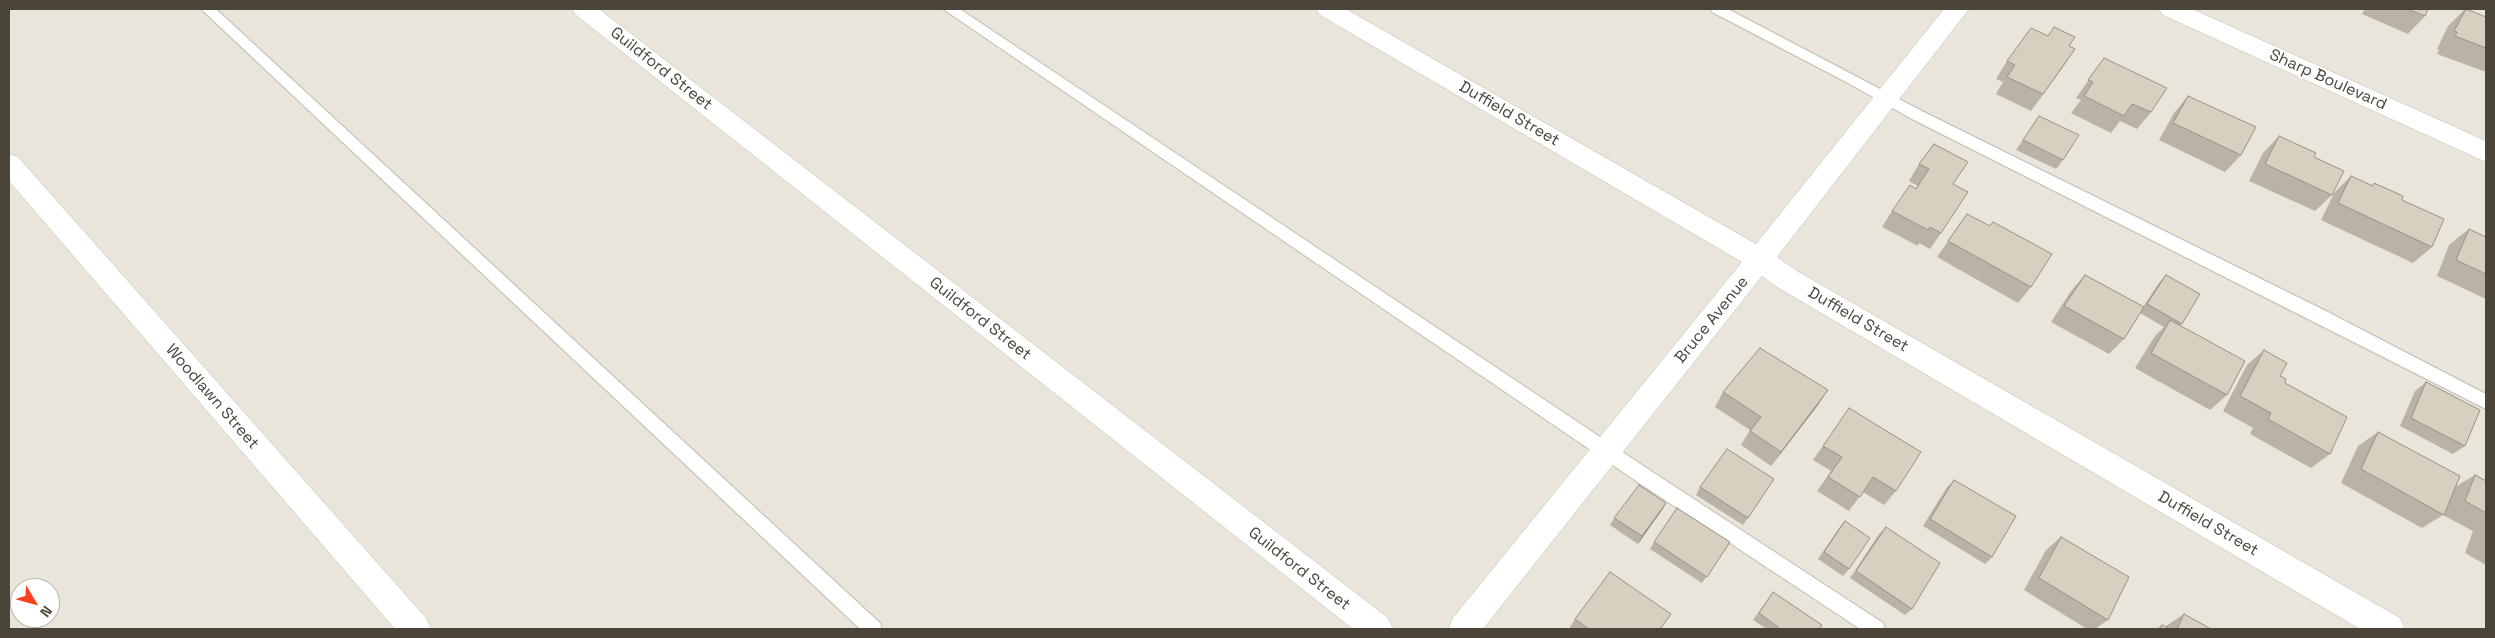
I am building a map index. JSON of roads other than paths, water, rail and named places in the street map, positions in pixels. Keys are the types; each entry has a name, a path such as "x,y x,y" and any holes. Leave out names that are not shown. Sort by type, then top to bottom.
{"street":[{"name":"Guildford Street","path":"584,9 1377,629"},
{"name":"Duffield Street","path":"1328,9 1760,259 1787,279 2388,629"},
{"name":"Bruce Avenue","path":"1464,629 1957,9"},
{"name":"Sharp Boulevard","path":"2171,9 2486,152"},
{"name":"Woodlawn Street","path":"9,164 414,629"}],"lane":[{"path":"208,9 873,629"},
{"path":"950,9 1607,451 1876,629"},
{"path":"1717,9 1851,78 1885,98 2320,316 2486,402"}]}
